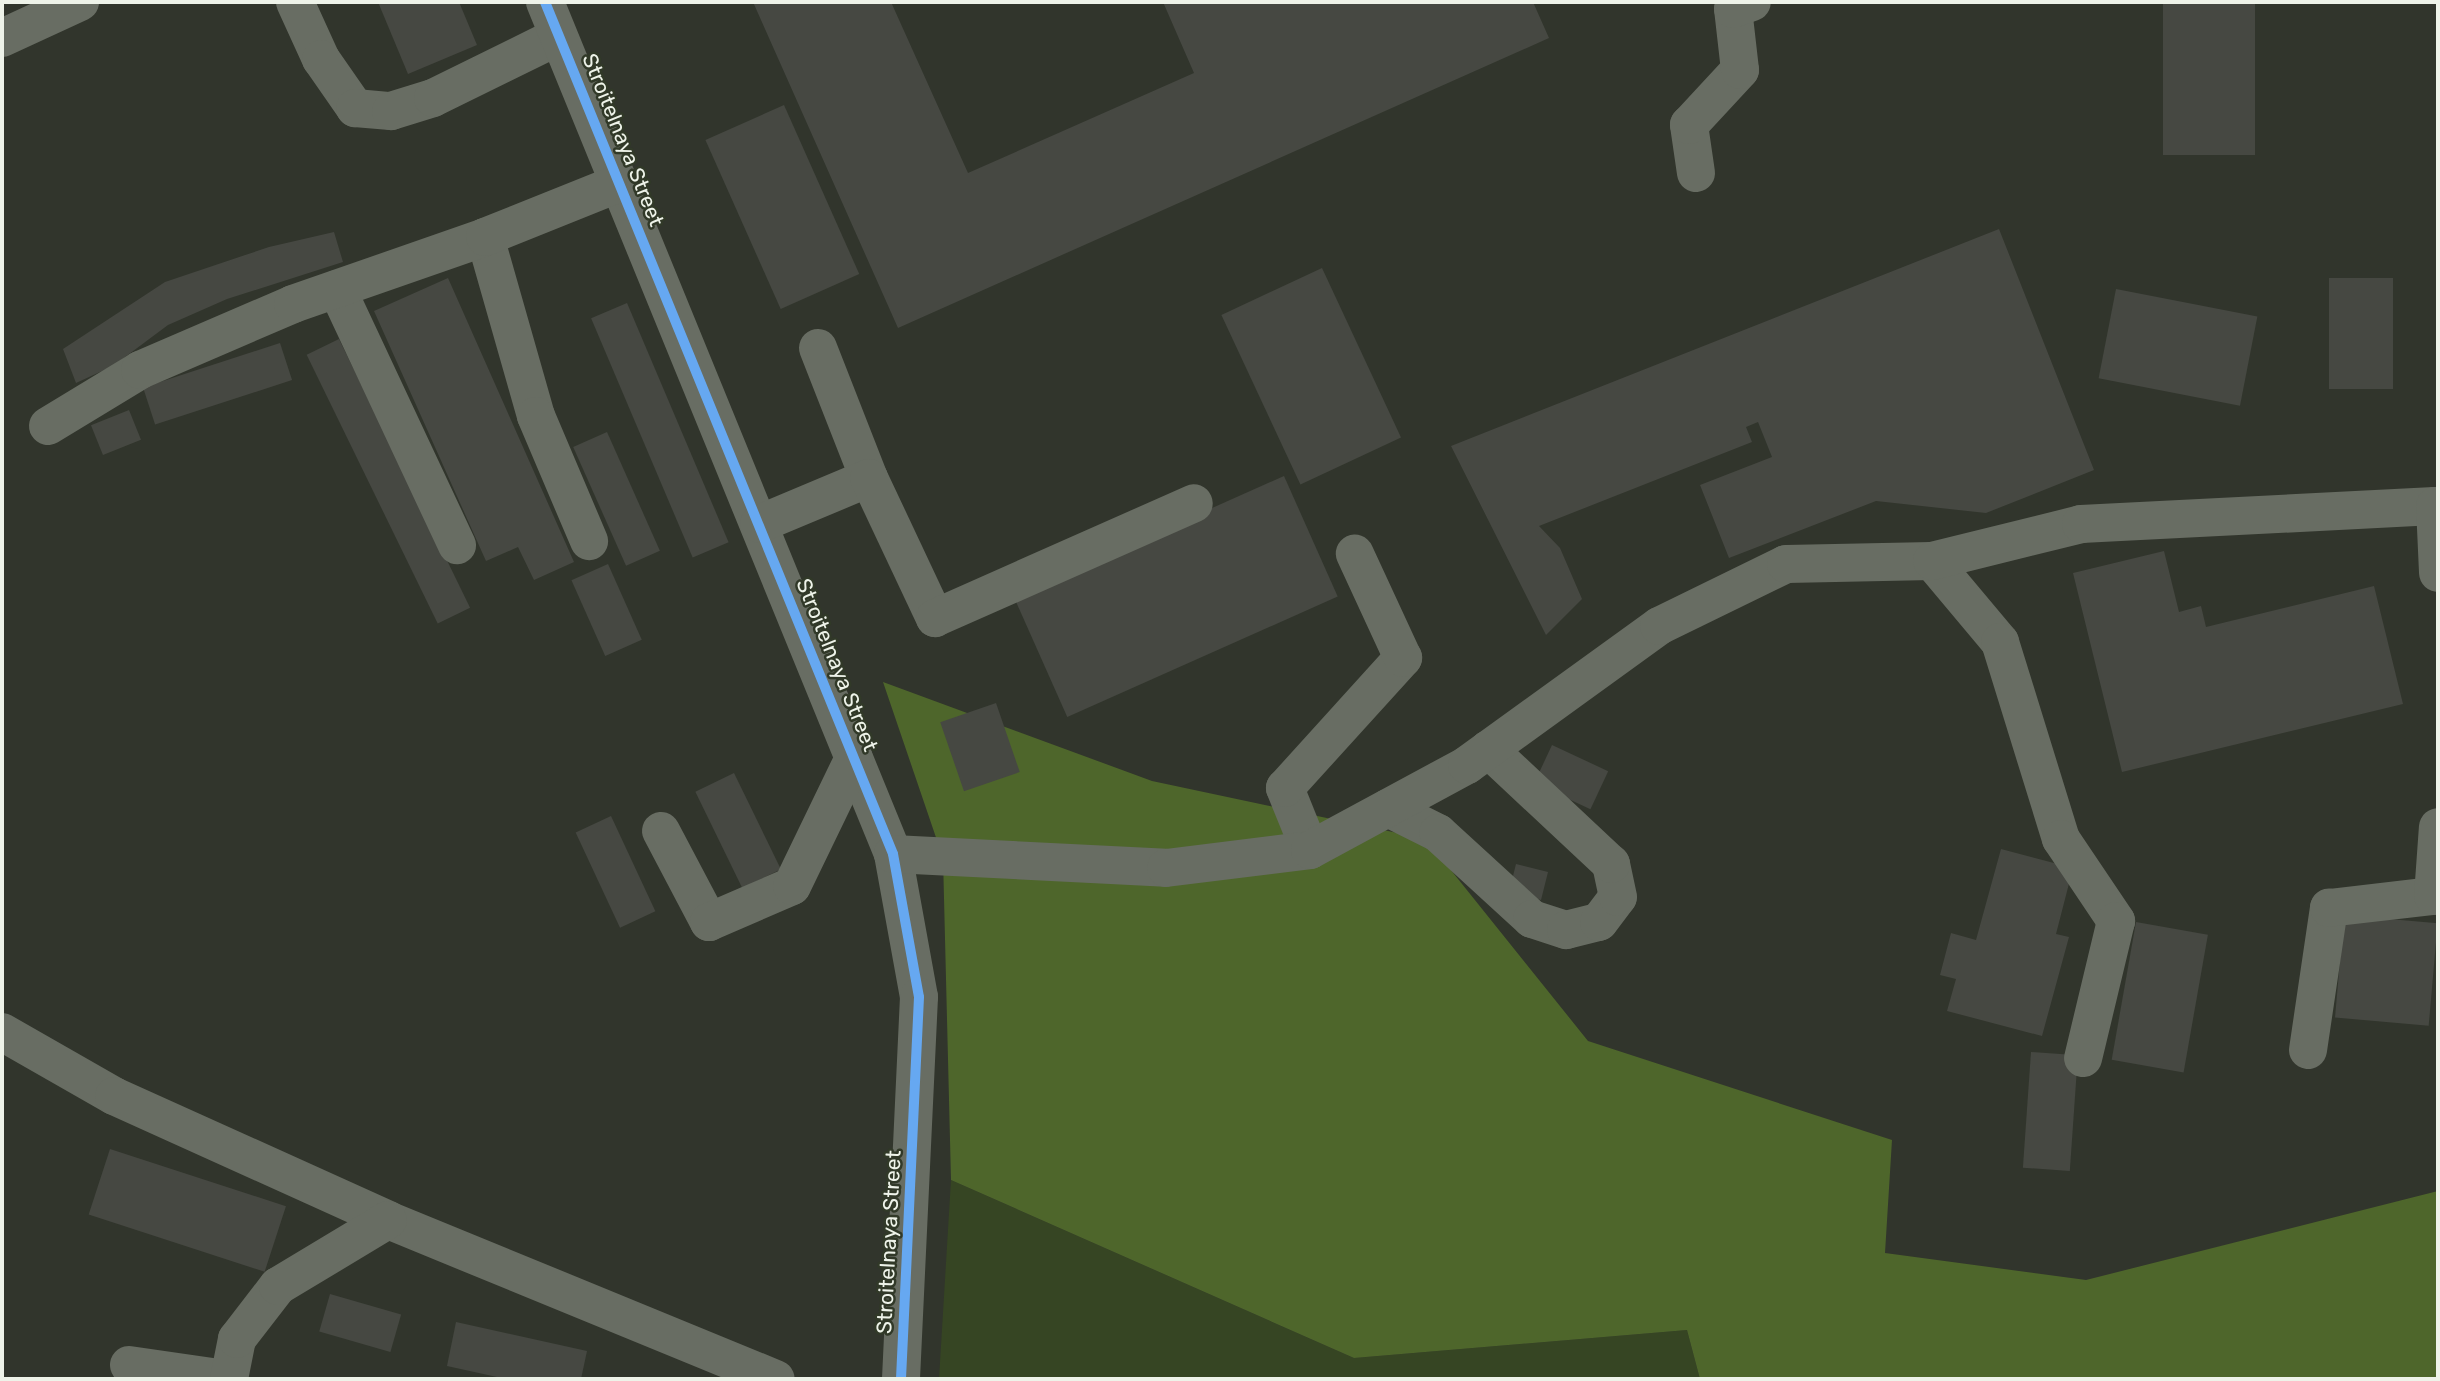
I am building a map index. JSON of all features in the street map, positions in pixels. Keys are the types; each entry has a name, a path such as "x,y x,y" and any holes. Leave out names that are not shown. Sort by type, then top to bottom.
{"street":[{"path":"2,38 80,2"},
{"path":"295,2 321,59 355,108 391,111 433,98 551,40"},
{"name":"Stroitelnaya Street","path":"545,2 893,854 919,997 907,1306 901,1379"},
{"path":"1696,173 1689,125 1740,70 1734,9 1752,2"},
{"path":"48,426 140,370 337,289 485,237 619,183"},
{"path":"485,237 536,416 589,541"},
{"path":"337,289 457,545"},
{"path":"818,348 869,478 935,618 1194,503"},
{"path":"759,524 869,478"},
{"path":"893,854 1166,868 1310,850 1488,749 1659,626 1786,564 1932,561 2081,524 2435,506 2438,573"},
{"path":"1310,850 1285,788 1403,657 1355,554"},
{"path":"1932,561 2000,642 2061,839 2116,922 2083,1058"},
{"path":"1388,808 1438,833 1532,919 1566,930 1599,922 1618,897 1611,864 1488,749"},
{"path":"661,831 709,922 792,886 854,758"},
{"path":"2308,1050 2329,908 2432,896 2438,827"},
{"path":"2,1032 114,1096 388,1220 776,1379"},
{"path":"130,1365 228,1379 237,1339 278,1286 388,1220"}],"green space":[{"path":"883,682 1152,781 1426,839 1588,1041 1892,1140 1885,1253 2086,1280 2438,1191 2438,1379 1700,1379 1687,1330 1354,1358 951,1180 943,858"},
{"path":"951,1180 1354,1358 1687,1330 1700,1379 939,1379"}],"building":[{"path":"378,2 459,2 477,45 408,74"},
{"path":"753,2 891,2 968,173 1194,73 1163,2 1533,2 1549,38 898,328"},
{"path":"2163,2 2255,2 2255,155 2163,155"},
{"path":"784,105 859,274 781,309 705,140"},
{"path":"1999,229 2094,470 1986,513 1876,501 1729,558 1700,485 1772,457 1758,422 1746,427 1752,442 1539,526 1560,548 1582,599 1546,635 1451,446"},
{"path":"334,232 343,262 227,299 168,325 113,366 76,383 63,349 165,282 269,247"},
{"path":"1322,268 1401,437 1300,484 1221,315"},
{"path":"448,278 574,562 534,580 518,547 486,561 374,311"},
{"path":"2329,278 2393,278 2393,389 2329,389"},
{"path":"2116,289 2257,316 2240,406 2099,378"},
{"path":"627,303 729,542 693,558 591,318"},
{"path":"339,339 470,608 438,624 307,355"},
{"path":"280,343 292,380 155,425 143,387"},
{"path":"129,410 141,440 103,455 91,425"},
{"path":"607,432 660,551 626,566 573,447"},
{"path":"1284,476 1338,597 1067,717 1014,596"},
{"path":"2164,551 2179,612 2201,606 2206,627 2374,586 2403,704 2122,772 2073,573"},
{"path":"608,564 642,640 605,656 571,580"},
{"path":"996,703 1020,772 964,791 940,722"},
{"path":"1552,745 1608,771 1590,809 1534,783"},
{"path":"734,773 781,869 742,888 695,792"},
{"path":"611,816 655,911 620,928 576,832"},
{"path":"2001,849 2073,868 2056,934 2069,937 2042,1036 1947,1011 1956,979 1940,975 1951,933 1976,940"},
{"path":"1516,864 1548,872 1541,900 1509,892"},
{"path":"2344,915 2438,923 2429,1026 2335,1018"},
{"path":"2136,922 2208,935 2184,1073 2112,1060"},
{"path":"2031,1052 2078,1055 2070,1171 2023,1168"},
{"path":"110,1149 286,1206 265,1272 89,1215"},
{"path":"330,1294 401,1314 390,1352 319,1331"},
{"path":"456,1322 587,1351 581,1379 506,1379 447,1366"}],"cycle path":[{"path":"545,2 893,854 919,997 901,1379"}]}
